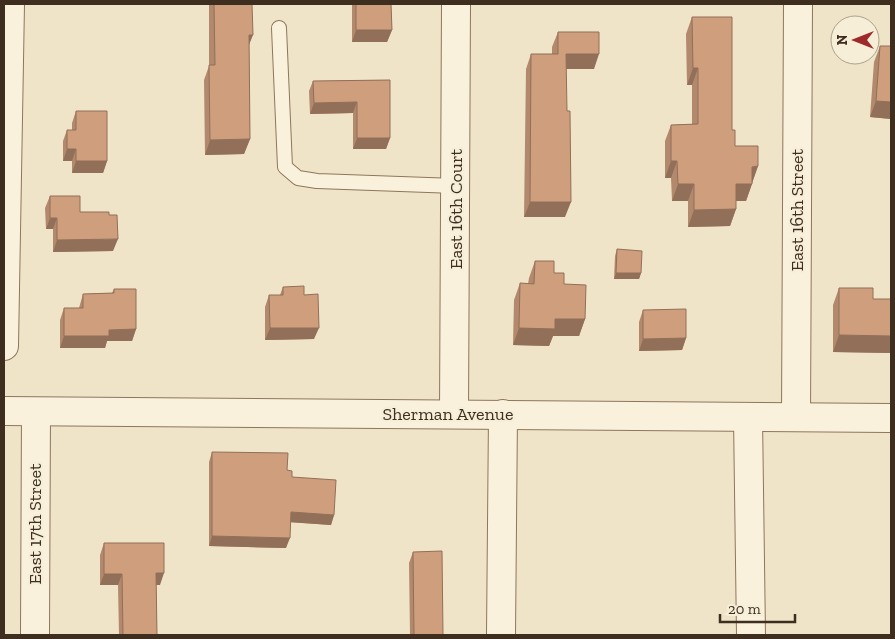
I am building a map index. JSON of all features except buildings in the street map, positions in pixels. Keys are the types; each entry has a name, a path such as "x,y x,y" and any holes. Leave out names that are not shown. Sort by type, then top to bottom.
{"street":[{"path":"4,346 10,4"},
{"name":"East 16th Court","path":"454,414 456,4"},
{"name":"East 16th Street","path":"796,417 798,4"},
{"name":"Sherman Avenue","path":"4,412 891,418"},
{"name":"East 17th Street","path":"35,635 36,412"},
{"path":"501,635 503,414"},
{"path":"748,416 751,635"}],"lane":[{"path":"279,28 285,167 298,178 317,181 456,186"}]}
